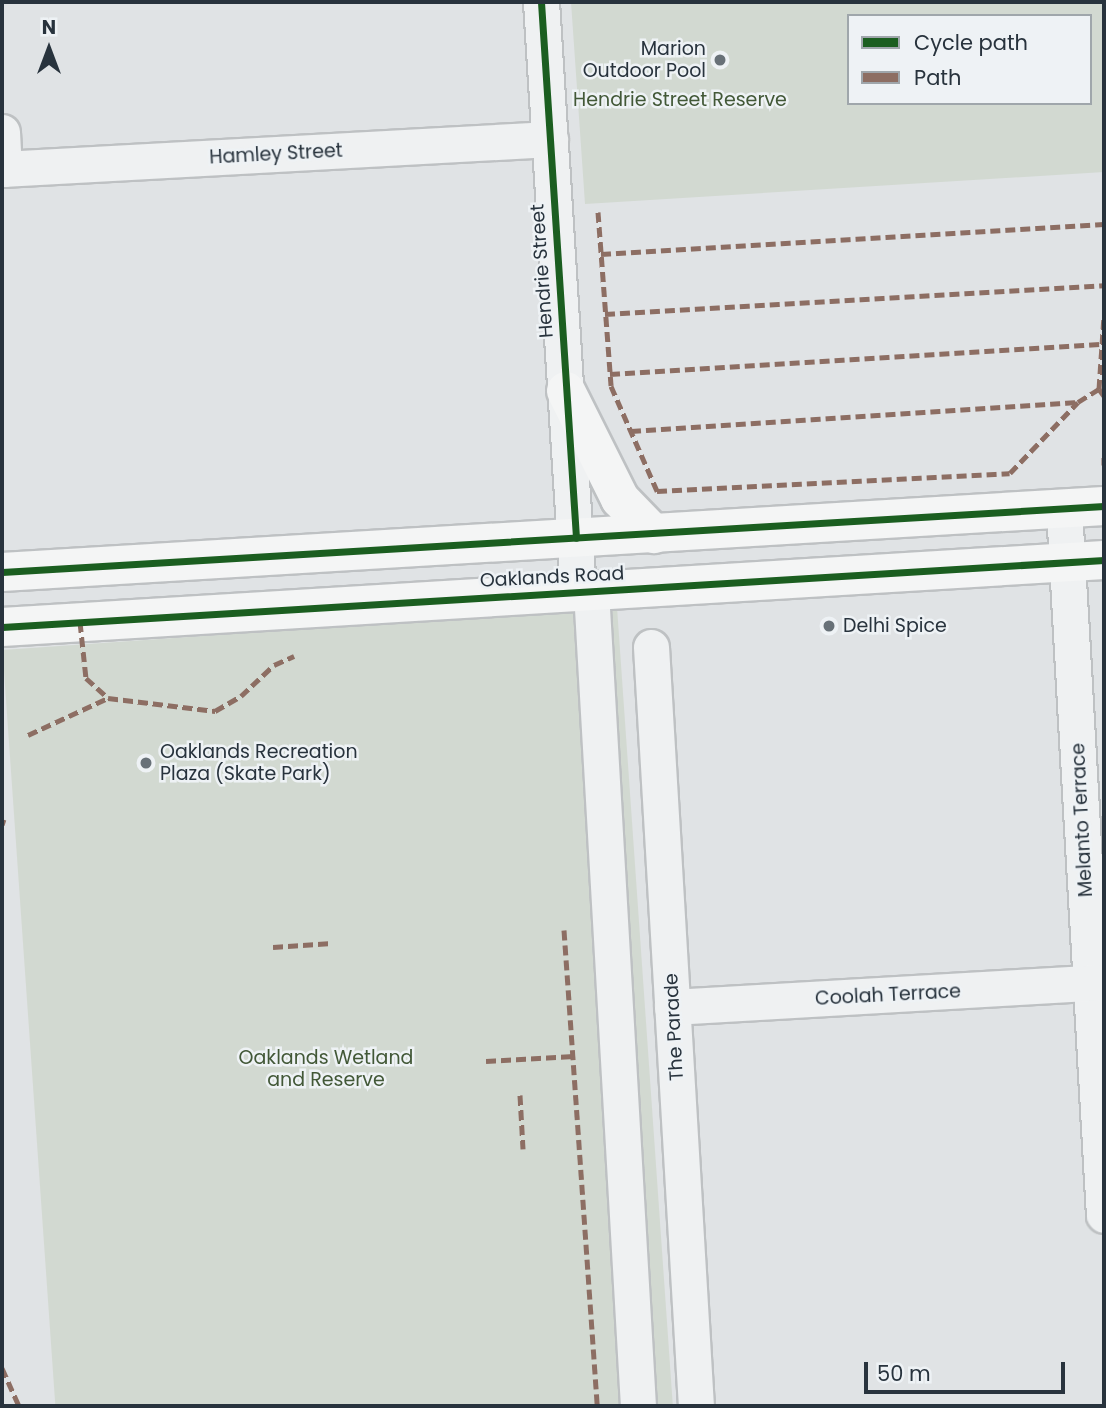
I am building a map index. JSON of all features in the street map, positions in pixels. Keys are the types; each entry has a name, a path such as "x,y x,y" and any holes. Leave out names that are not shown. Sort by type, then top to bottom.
{"main road":[{"path":"566,391 620,499 654,534"},
{"name":"Oaklands Road","path":"2,572 1104,506"},
{"name":"Oaklands Road","path":"2,627 1104,560"}],"street":[{"name":"Hendrie Street","path":"541,2 576,538 584,591 638,1406"},
{"path":"2,132 3,169"},
{"name":"Hamley Street","path":"3,169 550,139"},
{"name":"Melanto Terrace","path":"1064,509 1098,983 1104,1215"},
{"name":"The Parade","path":"651,647 696,1406"},
{"name":"Coolah Terrace","path":"673,1007 1098,983"}],"green space":[{"name":"Hendrie Street Reserve","path":"571,2 1104,2 1104,172 585,204"},
{"name":"Oaklands Wetland and Reserve","path":"617,607 673,1406 55,1406 3,650"}],"marked path":[{"path":"598,212 611,386 657,491 1010,473 1078,402 1099,389 1104,396"},
{"path":"601,254 1104,224"},
{"path":"605,314 1104,285"},
{"path":"1099,389 1104,315"},
{"path":"610,374 1104,344"},
{"path":"631,431 1078,402"},
{"path":"1104,457 1104,465"},
{"path":"80,622 86,678 108,698"},
{"path":"28,735 108,698 215,711 241,696 274,665 294,656"},
{"path":"2,825 4,819"},
{"path":"564,930 597,1406"},
{"path":"273,947 332,943"},
{"path":"486,1061 574,1056"},
{"path":"520,1095 523,1149"},
{"path":"2,1368 19,1406"}],"cycle path":[{"path":"541,2 576,538"},
{"path":"2,572 1104,506"},
{"path":"2,627 1104,560"}],"place":[{"name":"Marion Outdoor Pool","path":"720,60"},
{"name":"Delhi Spice","path":"829,626"},
{"name":"Oaklands Recreation Plaza (Skate Park)","path":"146,763"}]}
